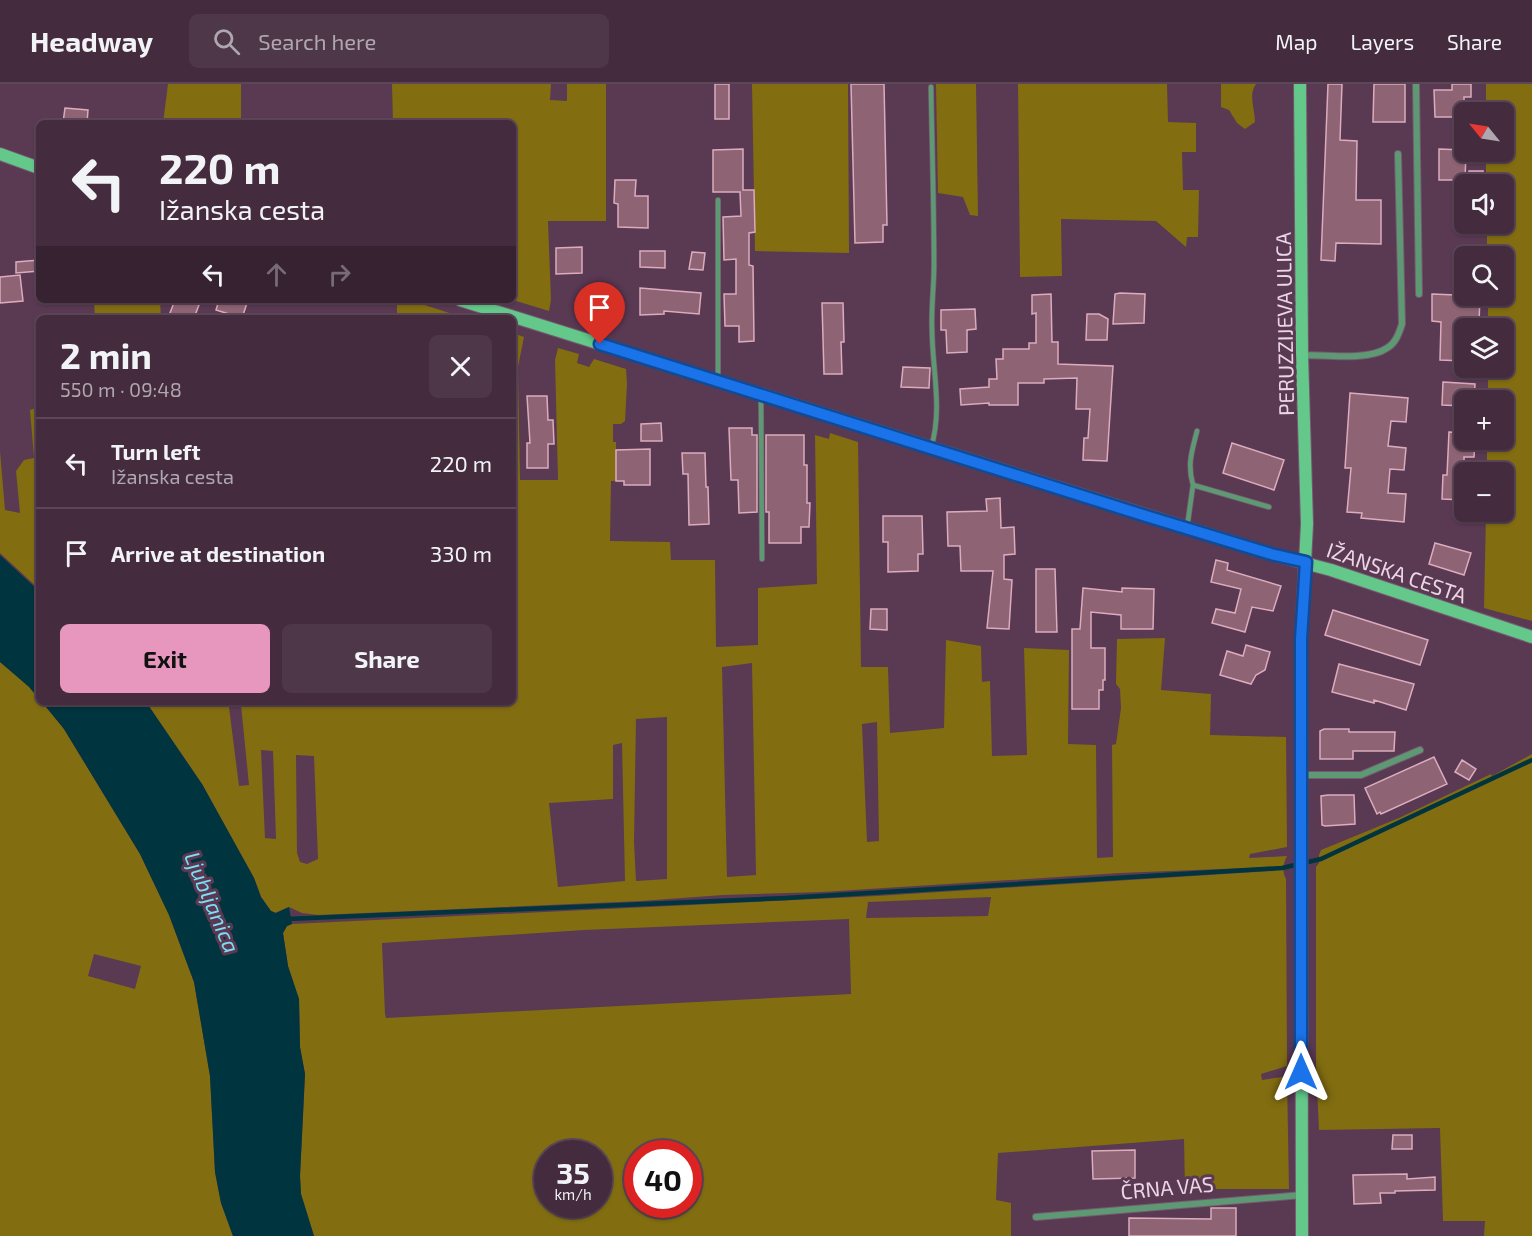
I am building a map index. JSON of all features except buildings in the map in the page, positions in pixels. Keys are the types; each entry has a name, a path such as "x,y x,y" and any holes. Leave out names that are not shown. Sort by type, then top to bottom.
{"street":[{"name":"PERUZZIJEVA ULICA","path":"1300,84 1306,562"},
{"path":"1416,84 1419,294"},
{"path":"0,154 36,167"},
{"path":"1302,355 1374,355 1388,348 1396,340 1402,324 1398,154"},
{"name":"IŽANSKA CESTA","path":"470,303 508,315"},
{"name":"IŽANSKA CESTA","path":"516,318 1271,554 1306,562 1532,637"},
{"path":"1302,1236 1301,639 1306,562"},
{"path":"1301,775 1361,775 1420,750"},
{"name":"ČRNA VAS","path":"1036,1217 1302,1195"}],"lane":[{"path":"931,87 934,269 932,353 937,381 935,432 931,448"},
{"path":"718,200 718,381"},
{"path":"761,395 762,559"},
{"path":"1187,528 1193,485 1189,471 1190,459 1197,431"},
{"path":"1193,485 1269,507"}],"shaded area":[{"path":"168,84 241,84 241,120 163,120"},
{"path":"392,84 551,84 550,100 567,101 567,84 606,84 606,221 548,221 551,300 549,311 516,301 516,120 393,120"},
{"path":"752,84 848,84 849,253 755,251"},
{"path":"936,84 976,84 978,216 970,215 963,197 938,193"},
{"path":"1018,84 1167,84 1168,122 1196,123 1196,152 1182,152 1183,190 1199,190 1198,237 1187,237 1186,247 1156,221 1061,219 1062,276 1020,277"},
{"path":"1221,84 1256,84 1252,93 1255,122 1245,129 1237,123 1229,110 1221,107"},
{"path":"1486,84 1532,84 1532,621 1484,608 1486,522 1514,522 1514,462 1487,462 1487,450 1514,450 1514,390 1488,390 1488,378 1514,378 1514,318 1488,318 1488,306 1514,306 1514,246 1487,246 1487,234 1514,234 1514,174 1486,174 1486,162 1514,162 1514,102 1486,102"},
{"path":"94,303 160,303 161,315 95,315"},
{"path":"397,303 418,303 456,315 397,315"},
{"path":"516,334 524,337 518,367 520,480 558,480 555,360 558,348 579,354 577,363 589,367 594,359 626,369 625,421 621,424 613,424 613,442 616,442 616,481 611,481 610,541 670,542 671,560 715,560 716,647 758,645 758,588 817,584 815,435 829,439 830,433 858,442 861,667 888,667 890,733 944,728 946,640 981,646 982,682 990,681 992,756 1027,755 1024,648 1069,650 1068,744 1096,745 1097,858 1113,857 1112,745 1116,744 1121,708 1120,689 1116,684 1117,639 1165,638 1161,690 1211,694 1210,735 1286,737 1287,847 1250,854 1249,858 1287,856 1284,873 1286,879 1287,1066 1261,1074 1262,1080 1287,1078 1289,1189 1185,1189 1184,1139 998,1153 996,1200 1011,1203 1011,1236 314,1236 301,1194 305,1074 300,1047 299,999 288,966 283,933 287,926 292,924 877,896 1273,871 1271,867 1120,873 822,892 318,915 302,913 289,907 275,913 271,911 261,897 254,878 202,784 148,705 241,705 516,705","holes":["752,663 756,875 727,877 722,667","241,705 249,785 239,786 229,707","667,717 667,879 636,881 634,842 636,719","877,722 879,841 867,842 862,724","622,743 625,881 558,887 549,803 613,799 613,745","261,750 273,751 276,839 265,838","296,755 314,756 318,859 307,864 300,862 297,853","991,897 988,916 866,918 868,902","849,919 851,994 386,1018 382,943 584,930"]},
{"path":"36,408 36,586 0,553 0,451 5,510 20,513 16,471 24,460 34,458 30,410"},
{"path":"0,662 33,690 36,694 36,705 44,705 64,729 140,854 169,915 194,982 210,1076 215,1172 221,1203 233,1236 0,1236","holes":["94,954 141,966 135,989 88,976"]},
{"path":"1532,754 1532,1236 1484,1236 1485,1221 1443,1221 1440,1128 1319,1130 1316,1066 1316,867 1321,850 1399,818 1491,774 1492,776"}],"water":[{"path":"0,555 36,588 36,695 0,662"},
{"name":"Ljubljanica","path":"44,705 148,705 202,784 254,878 261,897 271,911 276,913 289,907 292,924 287,926 283,933 288,966 299,999 300,1047 305,1074 301,1194 314,1236 233,1236 221,1203 215,1172 210,1076 194,982 169,915 140,854 64,729"}],"waterway":[{"path":"287,919 786,898 1282,868 1321,859 1532,760"}],"route":[{"path":"600,344 1146,516 1271,554 1306,562 1300,700 1301,1072"}]}
